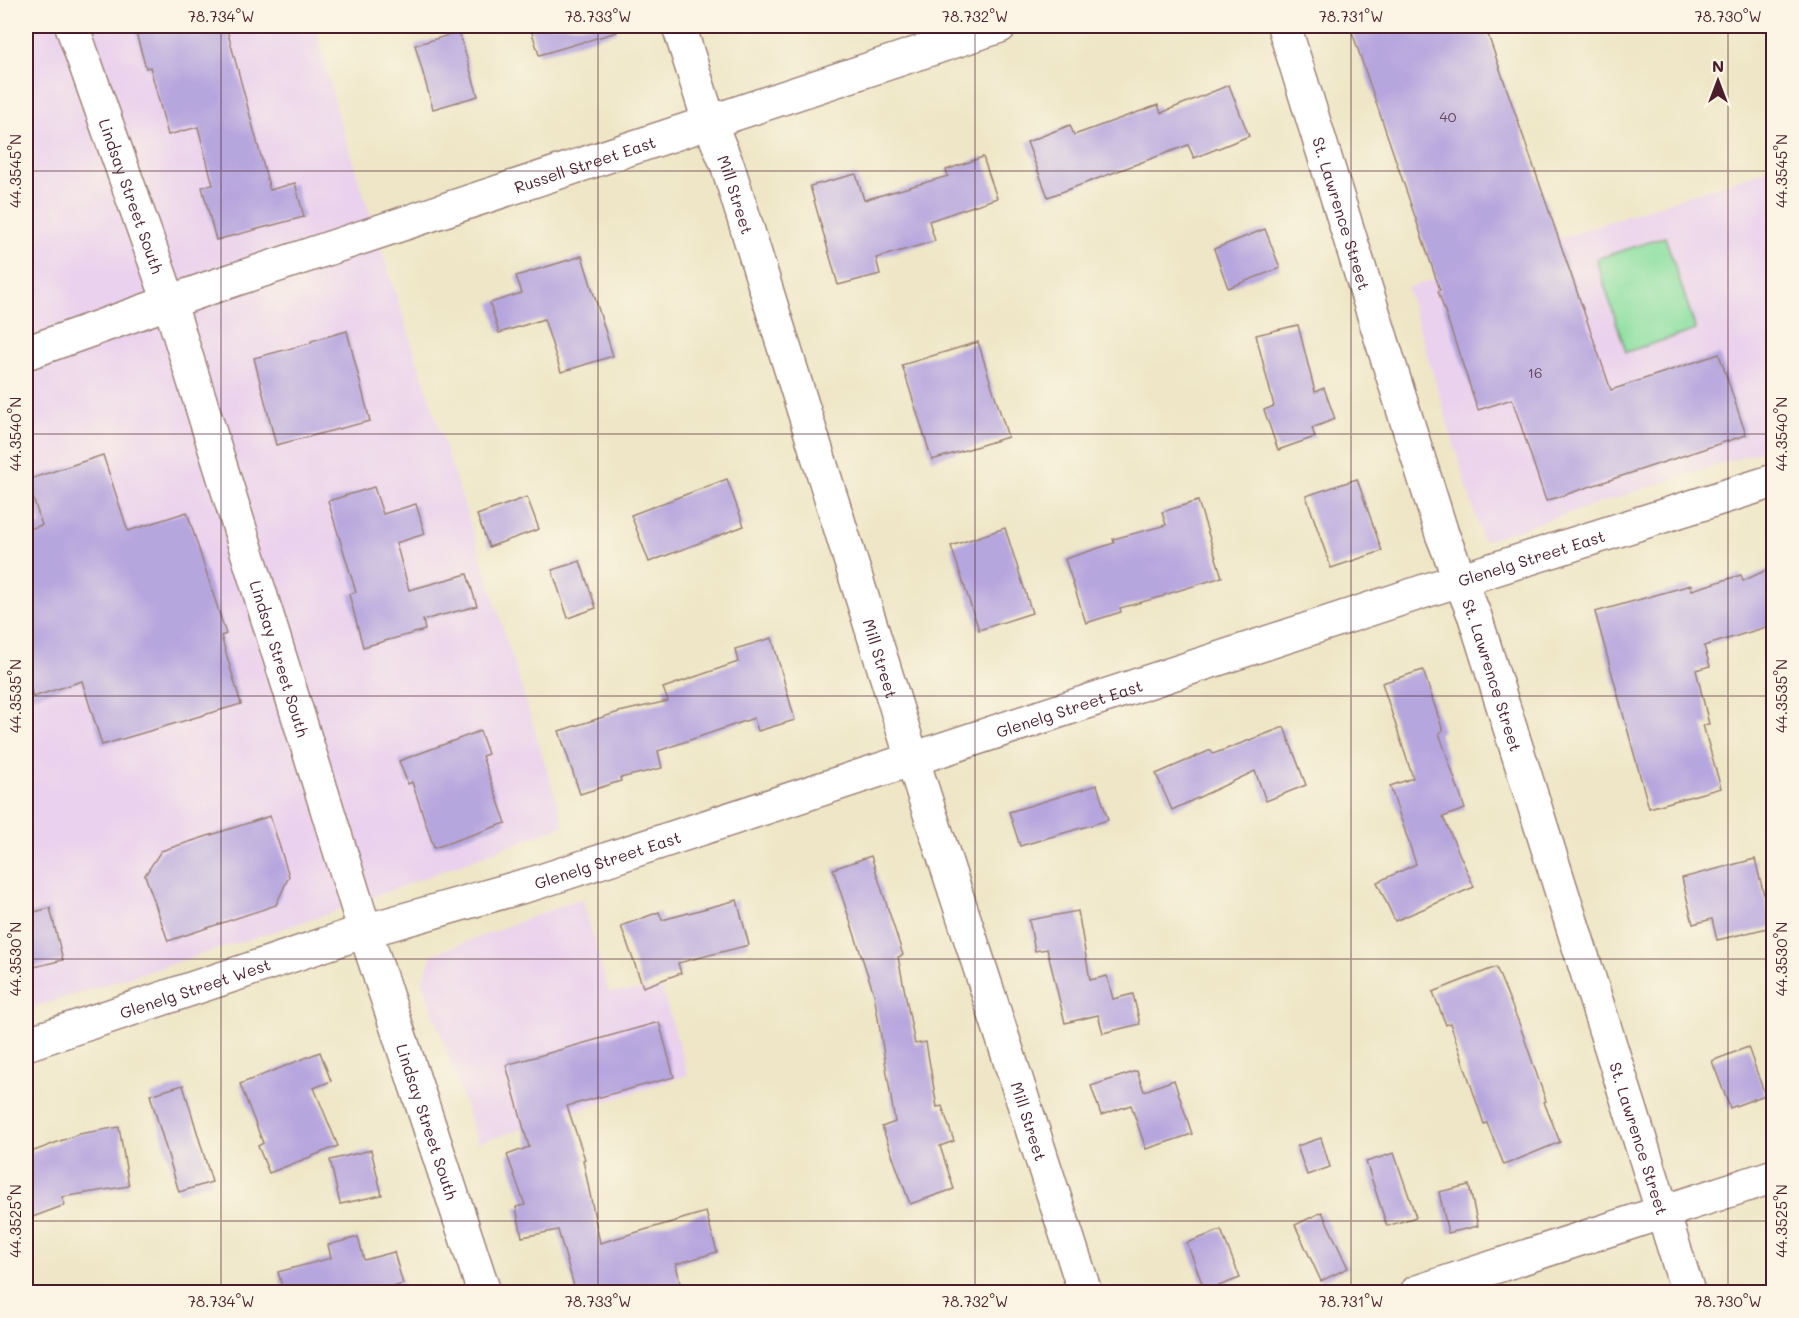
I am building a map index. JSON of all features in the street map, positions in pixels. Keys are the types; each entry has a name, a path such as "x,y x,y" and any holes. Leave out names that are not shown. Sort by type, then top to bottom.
{"street":[{"name":"Lindsay Street South","path":"72,26 169,301 365,931 484,1293"},
{"name":"Mill Street","path":"679,26 709,121 728,167 912,758 1085,1293"},
{"name":"Russell Street East","path":"26,353 169,301 1000,26"},
{"name":"St. Lawrence Street","path":"1284,26 1442,534 1475,617 1688,1293"},
{"name":"Glenelg Street East","path":"365,931 538,882 1459,580 1773,481"},
{"name":"Glenelg Street West","path":"26,1044 365,931"},
{"path":"1417,1293 1773,1176"}],"shaded area":[{"path":"26,26 315,26 339,118 479,551 564,825 325,915 26,1010"},
{"path":"1773,168 1773,447 1483,541 1407,288"},
{"path":"582,898 609,992 662,989 688,1075 478,1143 422,980 432,955"}],"green space":[{"path":"1665,237 1696,330 1626,352 1596,259"}],"building":[{"path":"134,26 226,26 270,190 295,183 304,217 216,240 202,187 213,185 198,127 168,135 150,67 146,68"},
{"path":"530,26 616,26 617,32 539,55"},
{"path":"1350,26 1485,26 1611,390 1719,354 1746,435 1546,501 1512,399 1478,410 1438,291 1440,290"},
{"path":"459,32 478,96 433,109 415,45"},
{"path":"1229,85 1249,136 1194,158 1188,145 1048,197 1027,142 1070,125 1074,135 1158,105 1161,113"},
{"path":"983,157 997,198 929,221 935,241 876,258 880,274 838,285 810,186 856,174 864,200 948,176 946,170"},
{"path":"1265,229 1280,268 1228,288 1214,249"},
{"path":"582,256 613,356 561,372 544,319 499,333 490,303 522,293 516,276"},
{"path":"1298,325 1315,392 1324,388 1335,419 1312,428 1315,437 1278,450 1264,410 1274,406 1256,335"},
{"path":"347,331 370,421 276,445 254,358"},
{"path":"978,342 1008,437 932,460 902,365"},
{"path":"103,455 128,531 187,512 226,634 221,636 241,704 102,745 82,681 33,697 26,672 26,530 42,525 27,480"},
{"path":"727,479 744,526 649,562 631,515"},
{"path":"1357,479 1382,551 1331,568 1306,496"},
{"path":"374,487 383,514 416,504 425,534 396,543 409,590 467,574 477,606 423,620 425,630 363,647 349,594 356,592 328,501"},
{"path":"527,497 539,529 489,547 477,515"},
{"path":"1198,501 1222,577 1120,608 1121,612 1086,623 1065,559 1114,543 1113,539 1166,525 1162,512"},
{"path":"1005,528 1032,613 979,630 951,546"},
{"path":"580,561 596,608 568,618 552,570"},
{"path":"1773,567 1773,625 1704,646 1710,666 1696,670 1709,724 1703,725 1721,788 1649,808 1595,612 1691,585 1692,590 1741,575 1743,581"},
{"path":"772,638 795,720 758,731 754,718 658,751 662,768 620,778 621,781 580,794 559,731 619,712 668,701 663,688 738,662 735,649"},
{"path":"1423,670 1443,731 1439,733 1465,809 1443,817 1474,887 1395,921 1377,882 1416,864 1390,786 1413,778 1382,683"},
{"path":"1284,727 1306,785 1266,801 1255,771 1172,810 1156,774 1211,750 1213,754"},
{"path":"480,731 488,754 482,756 506,823 434,848 412,782 408,784 399,761"},
{"path":"1097,785 1108,820 1020,846 1009,812"},
{"path":"270,816 289,876 276,905 168,941 145,875 161,851"},
{"path":"871,856 903,955 898,957 915,1044 926,1042 937,1107 942,1106 954,1141 940,1146 954,1189 910,1204 882,1127 895,1122 874,994 833,869"},
{"path":"1755,859 1772,927 1717,940 1712,919 1693,924 1682,878"},
{"path":"737,900 749,945 678,963 681,973 643,987 621,926 659,912 662,920"},
{"path":"50,908 63,960 26,969 26,914"},
{"path":"1078,911 1090,980 1107,976 1113,999 1133,994 1140,1024 1103,1033 1098,1015 1065,1023 1047,949 1035,951 1029,920"},
{"path":"1496,967 1519,1023 1546,1101 1544,1102 1560,1142 1504,1165 1487,1123 1484,1124 1450,1023 1446,1025 1433,992"},
{"path":"659,1022 674,1077 567,1106 585,1159 583,1160 600,1243 706,1212 717,1252 676,1264 682,1293 576,1293 558,1230 522,1237 516,1207 525,1205 507,1155 529,1147 506,1065"},
{"path":"1748,1047 1765,1095 1730,1108 1712,1061"},
{"path":"320,1052 331,1081 314,1088 338,1146 269,1173 258,1146 263,1143 240,1084"},
{"path":"1137,1071 1144,1091 1174,1080 1192,1134 1146,1149 1131,1105 1101,1115 1091,1086"},
{"path":"183,1085 212,1182 179,1192 150,1095"},
{"path":"119,1127 129,1186 62,1197 65,1205 30,1218 26,1204 26,1154 79,1134"},
{"path":"1321,1138 1330,1167 1307,1175 1297,1146"},
{"path":"371,1150 382,1195 340,1204 330,1160"},
{"path":"1394,1153 1416,1217 1387,1226 1366,1162"},
{"path":"1469,1185 1478,1226 1448,1233 1439,1192"},
{"path":"1322,1212 1348,1268 1321,1281 1295,1225"},
{"path":"1221,1230 1240,1278 1205,1291 1187,1243"},
{"path":"358,1237 364,1260 394,1252 403,1284 374,1293 284,1293 278,1272 331,1258 328,1245"}]}
